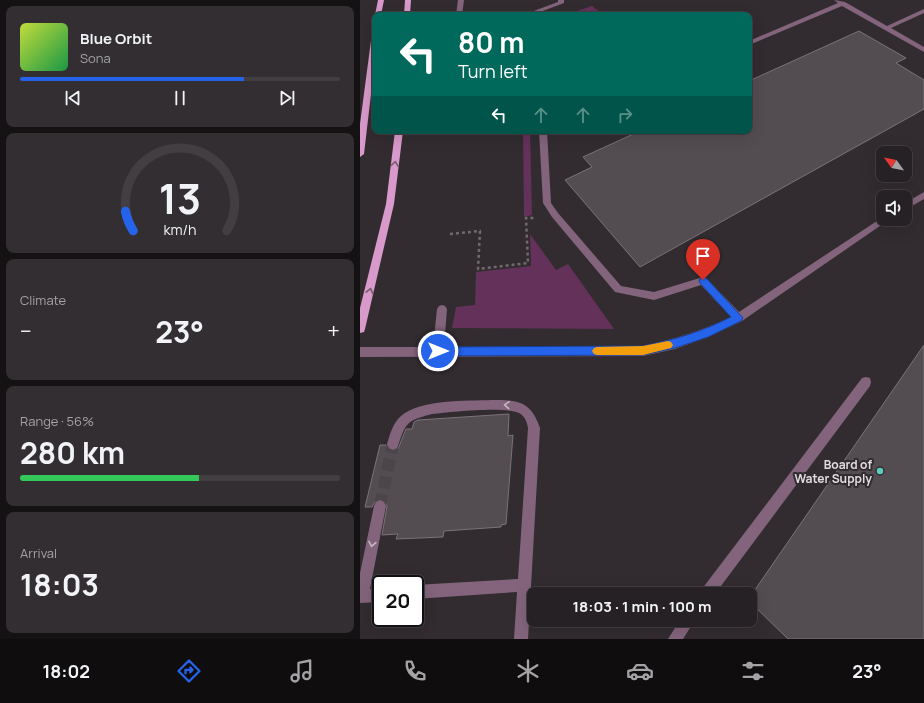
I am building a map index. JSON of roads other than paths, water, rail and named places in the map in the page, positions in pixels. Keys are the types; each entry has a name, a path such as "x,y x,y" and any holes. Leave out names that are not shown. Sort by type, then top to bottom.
{"main road":[{"path":"379,12 381,0"},
{"path":"406,12 408,0"},
{"path":"360,154 372,57"},
{"path":"360,329 390,204 399,134"}],"lane":[{"path":"459,12 461,0"},
{"path":"535,12 561,3 561,0"},
{"path":"752,42 840,2 924,50"},
{"path":"887,28 924,11"},
{"path":"543,134 547,203 555,215 618,289 654,296 703,280 738,318"},
{"path":"912,203 924,195"},
{"path":"360,352 643,351 675,344 708,333 738,318 876,226"},
{"path":"438,351 442,309"},
{"path":"712,587 866,382"},
{"path":"393,444 397,430 405,420 419,412 432,409 510,404 522,408 530,417 534,428 521,639"},
{"path":"372,595 361,596 380,506"},
{"path":"424,591 524,585"},
{"path":"675,639 683,627"}],"tunnel":[{"path":"380,506 393,444"}],"place":[{"name":"Board of Water Supply","path":"880,471"}]}
